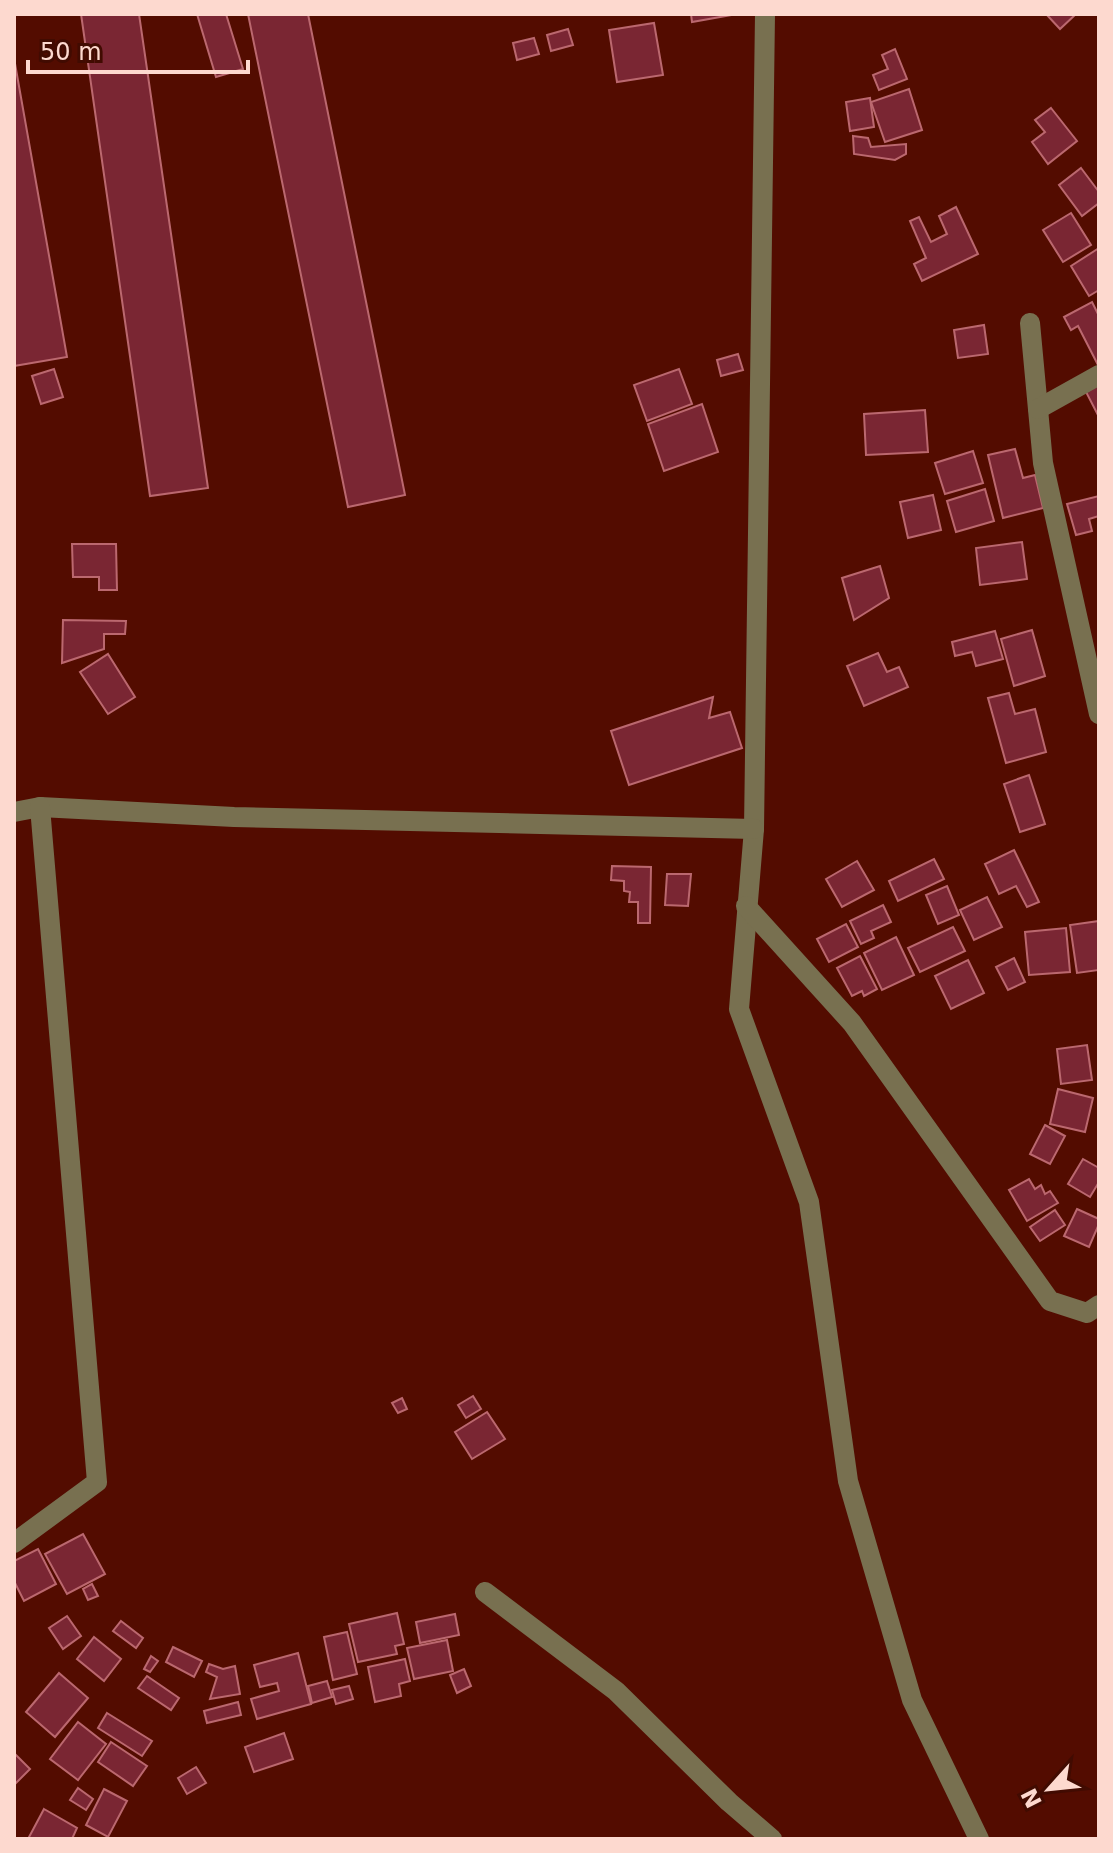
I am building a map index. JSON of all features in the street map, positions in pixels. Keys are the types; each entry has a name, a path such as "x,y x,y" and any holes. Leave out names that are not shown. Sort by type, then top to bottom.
{"street":[{"path":"765,14 754,829 739,1009 809,1202 848,1481 912,1700 979,1839"},
{"path":"1030,323 1043,463 1099,714"},
{"path":"1038,409 1099,375"},
{"path":"14,812 40,807 234,817 754,829"},
{"path":"14,1543 97,1482 40,807"},
{"path":"746,906 852,1023 1050,1301 1087,1313 1099,1305"},
{"path":"485,1592 616,1691 729,1802 772,1839"}],"building":[{"path":"81,14 139,14 208,488 150,496"},
{"path":"197,14 226,14 243,69 216,77"},
{"path":"248,14 308,14 405,495 348,507"},
{"path":"691,14 737,14 692,22"},
{"path":"1046,14 1076,14 1060,29"},
{"path":"654,23 663,75 617,82 609,30"},
{"path":"568,29 573,45 551,51 547,35"},
{"path":"534,38 539,54 517,60 513,43"},
{"path":"895,49 907,79 879,90 873,75 888,69 882,55"},
{"path":"14,58 67,357 14,366"},
{"path":"909,89 922,130 885,142 871,102"},
{"path":"870,98 874,127 850,131 846,102"},
{"path":"1051,108 1077,141 1048,164 1032,142 1045,132 1035,120"},
{"path":"853,136 868,138 871,147 906,144 906,154 895,160 854,154"},
{"path":"1081,168 1099,192 1099,203 1082,216 1059,185"},
{"path":"956,207 978,254 922,281 914,264 926,258 910,221 919,217 931,242 947,234 939,216"},
{"path":"1071,213 1091,245 1063,262 1043,230"},
{"path":"1099,248 1099,290 1089,296 1071,266"},
{"path":"1092,302 1099,316 1098,365 1078,326 1071,330 1064,317"},
{"path":"984,325 988,354 958,358 954,330"},
{"path":"738,354 743,370 721,376 717,360"},
{"path":"54,369 63,397 41,404 32,376"},
{"path":"679,369 692,404 647,421 634,385"},
{"path":"1099,382 1099,417 1085,390"},
{"path":"702,404 718,452 664,471 648,424"},
{"path":"925,410 928,452 866,455 864,414"},
{"path":"1015,449 1023,478 1035,475 1043,508 1003,518 988,455"},
{"path":"973,451 983,483 945,494 935,463"},
{"path":"985,489 994,521 956,532 947,501"},
{"path":"933,495 941,530 908,538 900,502"},
{"path":"1099,496 1099,516 1089,519 1092,531 1076,535 1067,504"},
{"path":"1022,542 1027,579 980,585 976,548"},
{"path":"72,544 116,544 117,590 99,590 99,577 73,577"},
{"path":"880,566 889,598 854,620 842,578"},
{"path":"63,620 126,621 125,634 104,634 104,649 62,663"},
{"path":"1032,630 1045,676 1014,686 1001,639"},
{"path":"995,631 1003,659 976,666 972,652 955,656 952,642"},
{"path":"878,653 887,672 899,667 908,687 864,706 847,666"},
{"path":"108,654 135,697 108,714 80,672"},
{"path":"1009,693 1015,714 1035,709 1046,752 1006,763 988,698"},
{"path":"713,697 709,718 730,712 742,748 629,785 611,731"},
{"path":"1029,775 1045,824 1020,832 1004,784"},
{"path":"1014,850 1039,902 1027,907 1016,886 999,894 985,864"},
{"path":"934,859 944,879 898,901 889,881"},
{"path":"857,861 874,890 842,907 826,879"},
{"path":"612,866 651,867 650,923 638,923 638,902 629,902 630,892 624,891 624,881 611,880"},
{"path":"667,874 691,874 688,906 665,905"},
{"path":"947,886 959,915 938,924 926,895"},
{"path":"987,897 1002,927 974,940 960,910"},
{"path":"883,905 891,922 871,931 874,938 861,944 850,921"},
{"path":"1099,921 1099,970 1077,973 1070,925"},
{"path":"846,924 858,947 829,962 817,939"},
{"path":"953,927 965,951 920,972 908,948"},
{"path":"1066,928 1070,972 1029,975 1025,932"},
{"path":"896,937 914,975 882,990 864,953"},
{"path":"860,956 877,989 864,996 862,991 852,996 837,968"},
{"path":"1014,958 1025,982 1008,990 996,967"},
{"path":"968,960 984,993 951,1009 935,976"},
{"path":"1087,1045 1092,1080 1061,1084 1057,1049"},
{"path":"1058,1089 1093,1098 1085,1132 1050,1124"},
{"path":"1045,1125 1065,1136 1050,1164 1030,1154"},
{"path":"1083,1159 1099,1168 1099,1182 1090,1197 1068,1184"},
{"path":"1029,1179 1035,1189 1041,1185 1045,1194 1050,1191 1058,1203 1027,1221 1009,1190"},
{"path":"1077,1209 1099,1219 1089,1247 1064,1236"},
{"path":"1055,1210 1065,1225 1040,1241 1030,1227"},
{"path":"473,1396 481,1409 466,1418 458,1405"},
{"path":"402,1398 407,1409 398,1413 392,1403"},
{"path":"487,1412 505,1439 472,1459 455,1432"},
{"path":"83,1534 105,1574 67,1594 45,1554"},
{"path":"38,1549 56,1584 24,1601 14,1581 14,1561"},
{"path":"92,1584 98,1596 88,1600 83,1589"},
{"path":"397,1613 404,1644 395,1646 397,1654 358,1662 349,1624"},
{"path":"455,1614 459,1635 420,1643 416,1622"},
{"path":"67,1616 81,1636 63,1649 49,1628"},
{"path":"121,1621 143,1638 136,1648 113,1631"},
{"path":"347,1632 357,1674 333,1680 324,1637"},
{"path":"94,1637 121,1659 104,1681 77,1659"},
{"path":"447,1640 453,1671 414,1679 407,1648"},
{"path":"173,1647 202,1661 194,1677 166,1662"},
{"path":"298,1653 311,1704 257,1719 251,1699 279,1691 277,1683 260,1687 254,1665"},
{"path":"151,1656 158,1661 150,1672 144,1669"},
{"path":"405,1659 410,1681 399,1684 401,1696 375,1702 368,1667"},
{"path":"209,1664 223,1669 235,1666 240,1694 210,1699 217,1677 206,1672"},
{"path":"464,1669 471,1686 457,1693 450,1675"},
{"path":"59,1673 88,1698 55,1737 26,1712"},
{"path":"147,1676 179,1698 171,1710 138,1688"},
{"path":"327,1681 332,1697 312,1703 308,1686"},
{"path":"349,1686 353,1699 336,1704 332,1690"},
{"path":"238,1702 241,1715 207,1723 204,1711"},
{"path":"107,1713 152,1741 142,1756 98,1728"},
{"path":"78,1722 106,1744 78,1780 50,1759"},
{"path":"284,1733 293,1759 254,1772 245,1747"},
{"path":"111,1742 147,1766 133,1786 98,1762"},
{"path":"14,1756 30,1769 14,1785"},
{"path":"196,1767 206,1783 187,1794 178,1778"},
{"path":"78,1788 93,1799 86,1810 70,1800"},
{"path":"104,1789 127,1801 108,1837 86,1825"},
{"path":"44,1809 77,1828 72,1839 28,1839"}]}
